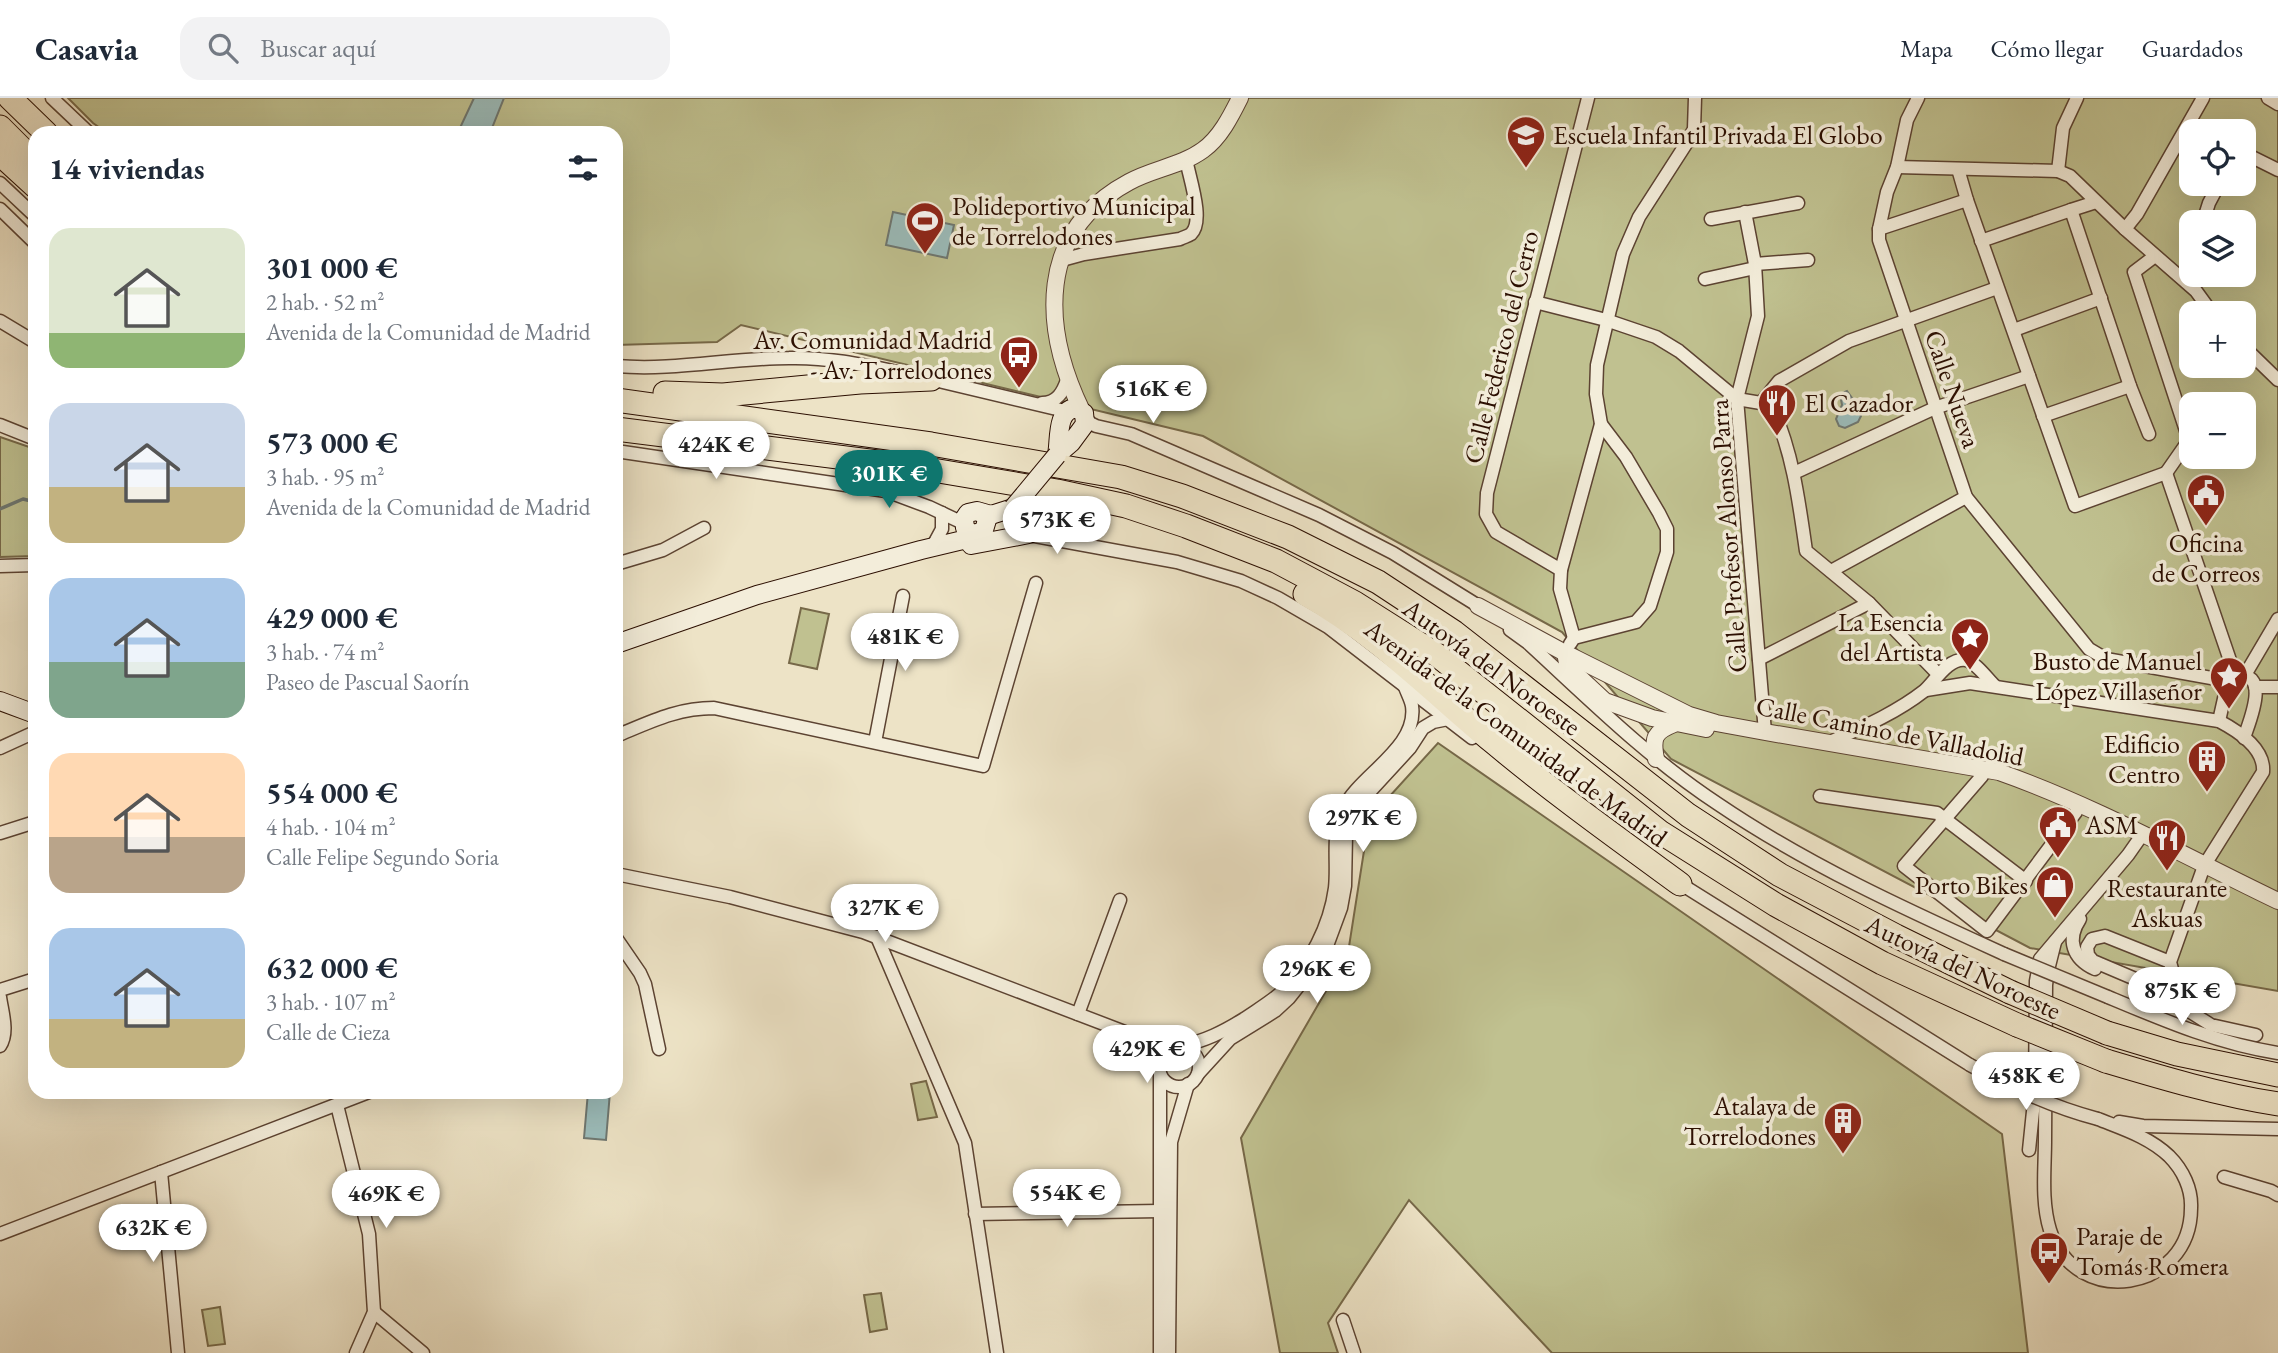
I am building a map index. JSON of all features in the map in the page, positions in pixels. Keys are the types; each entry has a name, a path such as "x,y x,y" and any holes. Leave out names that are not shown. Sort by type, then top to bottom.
{"highway":[{"path":"10,98 39,126"},
{"path":"0,127 28,155"},
{"path":"0,154 28,180"},
{"path":"623,387 704,396 871,381 931,379"},
{"name":"Autovía del Noroeste","path":"623,401 942,446 1121,477 1181,496 1288,537 1378,582 1454,632 1688,815 1780,875 2010,992 2107,1033 2177,1054 2278,1076"},
{"name":"Autovía del Noroeste","path":"623,430 909,466 1057,491 1126,506 1276,561 1355,603 1437,655 1660,832 1776,905 1882,963 2017,1025 2106,1061 2161,1078 2278,1104"},
{"path":"1057,491 1231,558 1276,578 1331,608 1371,637 1526,768 1680,884"}],"main road":[{"path":"928,546 963,523 968,532 1004,520 1063,446 1062,418 1078,413"},
{"path":"623,642 757,595 928,546 967,539 982,527"},
{"path":"892,558 909,561 982,542 1029,534"},
{"path":"0,701 28,710"}],"street":[{"path":"52,98 82,126"},
{"path":"1078,413 1067,380 1053,305 1055,281 1075,228 1111,193 1132,180 1204,150 1230,118 1240,98"},
{"name":"Calle Federico del Cerro","path":"1561,570 1496,532 1486,514 1487,493 1588,98"},
{"path":"1574,638 1560,589 1561,570 1601,424 1596,394 1597,365 1606,320 1623,254 1639,217 1694,129 1695,98"},
{"name":"Calle Nueva","path":"1918,98 1907,120 1897,167 1887,192 1879,229 1880,246 1966,497 2089,649 2099,656 2236,677"},
{"path":"2058,171 2063,128 2077,98"},
{"path":"2124,229 2137,214 2203,98"},
{"path":"2268,98 2278,104"},
{"path":"1062,260 1180,239 1192,233 1198,214 1186,159"},
{"path":"2256,159 2278,170"},
{"path":"1897,167 2058,171 2070,176 2124,229 2196,291 2203,301"},
{"path":"1958,169 1997,288 2075,506 2166,473 2189,440 2134,272 2155,256"},
{"path":"0,173 28,199"},
{"path":"0,183 28,209"},
{"path":"1879,229 1967,200"},
{"path":"1982,241 2096,202"},
{"path":"1711,219 1798,203"},
{"path":"0,209 28,236"},
{"path":"2071,210 2149,435"},
{"name":"Calle Profesor Alonso Parra","path":"1745,212 1755,266 1758,316 1737,399 1765,732"},
{"path":"1705,279 1755,266 1808,260"},
{"path":"2196,291 2197,287"},
{"path":"1761,403 1779,381 1849,341 1997,288"},
{"path":"2014,330 2101,298"},
{"path":"1535,302 1606,320 1656,337 1679,351 1737,399 1761,403 1773,409 1783,431 1794,472 1806,551 1869,603 1938,674"},
{"path":"0,321 28,338"},
{"path":"623,367 651,369 789,358 843,360 1078,413 1096,426 1139,437 1319,515 1393,553 1478,606 1528,643 1656,759 1717,804 1797,855 1865,890 2004,954 2108,998 2173,1024 2250,1049 2278,1053"},
{"path":"2256,359 2278,380"},
{"path":"1794,472 1935,408 2029,376"},
{"path":"1031,403 1055,400 1062,393 1067,380"},
{"path":"2043,416 2130,386"},
{"path":"1565,653 1574,638 1636,622 1650,606 1667,552 1667,529 1659,513 1626,457 1601,424"},
{"path":"0,425 28,436"},
{"path":"623,452 886,491 963,523"},
{"path":"2166,473 2236,677"},
{"path":"1831,571 1966,497"},
{"path":"928,546 942,529 942,513"},
{"name":"Avenida de la Comunidad de Madrid","path":"982,527 1177,562 1241,581 1278,598 1328,627 1587,824 1635,857 1970,1065 2049,1104 2098,1119"},
{"path":"623,562 663,550 704,528"},
{"path":"0,566 28,565"},
{"path":"623,733 672,713 692,708 714,708 984,766 1036,583"},
{"path":"875,742 903,596"},
{"path":"1759,659 1869,603"},
{"name":"Calle Camino de Valladolid","path":"1478,606 1689,715 1716,723 1999,772 2035,784 2140,838"},
{"path":"2219,721 2236,677 2278,618"},
{"name":"Calle Camino de Valladolid","path":"1565,653 1567,663 1576,674 1605,701 1633,712 1675,723 1982,776 2032,791 2140,838"},
{"path":"1828,743 1893,711 1926,690 1938,674 1963,660 1969,661 1994,685"},
{"path":"2236,677 2252,680 2255,687 2254,709 2244,738"},
{"path":"1926,690 1970,683 1994,685 2219,721 2244,738 2260,754 2263,772 2203,869 2170,962 2180,998 2192,1013 2210,1025 2256,1035"},
{"path":"1405,686 1418,725"},
{"path":"2255,687 2278,687"},
{"path":"1130,1034 1150,1050 1168,1084 1182,1087 1193,1079 1230,1039 1275,1011 1302,976 1331,906 1335,886 1336,833 1344,806 1350,796 1418,725 1448,719"},
{"path":"1656,759 1653,745 1656,736 1675,723"},
{"path":"0,748 28,735"},
{"path":"1982,776 1903,866 1987,931 2076,811"},
{"path":"1820,796 1937,813 2026,881"},
{"path":"0,833 28,824"},
{"path":"2029,1150 2035,1092 2036,981 2040,959 2140,838 2278,911"},
{"path":"2203,869 2278,901"},
{"path":"623,878 730,897 877,937 1130,1034 1187,1048 1199,1062 1171,1142 1170,1353"},
{"path":"2091,897 2090,907 2077,922 2074,949 2085,965 2094,969 2107,968"},
{"path":"1078,1014 1120,900"},
{"path":"2170,962 2105,936 2092,939 2087,947 2088,956 2093,961 2180,998"},
{"path":"877,937 965,1143 997,1353"},
{"path":"2055,942 2046,985 2044,1202 2048,1223 2059,1251 2074,1267 2085,1274 2110,1282 2137,1280 2158,1271 2176,1255 2183,1243 2192,1212 2189,1189 2178,1166 2153,1144 2098,1119"},
{"path":"623,948 645,984 659,1049"},
{"path":"892,970 899,953 911,949"},
{"path":"0,990 28,981"},
{"path":"1160,1353 1162,1055 1177,1047 1202,1042 1222,1033 1286,995"},
{"path":"0,997 4,1029 4,1040 0,1046"},
{"path":"0,1234 352,1099"},
{"path":"337,1105 369,1234 374,1312 356,1353"},
{"path":"2098,1119 2143,1126 2278,1129"},
{"path":"161,1172 178,1353"},
{"path":"2224,1177 2278,1195"},
{"path":"975,1214 1160,1211"},
{"path":"374,1312 423,1353"},
{"path":"1343,1320 1354,1353"}],"green space":[{"path":"68,98 2278,98 2278,991 2030,948 1671,759 1562,632 1203,436 741,325 717,342 623,345 623,126 97,126"},
{"path":"0,437 28,447 28,556 0,557"},
{"path":"801,608 829,614 817,669 789,663"},
{"path":"1438,743 2002,1134 2028,1353 1552,1353 1409,1200 1328,1323 1338,1353 1280,1353 1241,1138 1348,953 1369,819"},
{"path":"926,1081 937,1117 918,1120 911,1084"},
{"path":"881,1293 887,1329 870,1332 864,1295"},
{"path":"220,1307 225,1344 208,1346 202,1310"}],"water":[{"path":"474,98 504,98 493,126 461,126"},
{"path":"893,212 954,225 947,258 886,245"},
{"path":"1847,391 1852,398 1845,406 1857,409 1861,416 1858,422 1845,428 1839,426 1836,419 1842,405 1840,394"},
{"path":"587,1099 609,1099 606,1140 584,1138"}],"waterway":[{"path":"0,509 23,499 28,500"}],"place":[{"name":"Escuela Infantil Privada El Globo","path":"1526,169"},
{"name":"Polideportivo Municipal de Torrelodones","path":"925,255"},
{"name":"Av. Comunidad Madrid - Av. Torrelodones","path":"1019,389"},
{"name":"El Cazador","path":"1777,437"},
{"name":"Oficina de Correos","path":"2206,527"},
{"name":"La Esencia del Artista","path":"1970,671"},
{"name":"Busto de Manuel López Villaseñor","path":"2229,710"},
{"name":"Edificio Centro","path":"2207,793"},
{"name":"ASM","path":"2058,859"},
{"name":"Restaurante Askuas","path":"2167,872"},
{"name":"Porto Bikes","path":"2055,919"},
{"name":"Atalaya de Torrelodones","path":"1843,1155"},
{"name":"Paraje de Tomás Romera","path":"2049,1285"}]}
